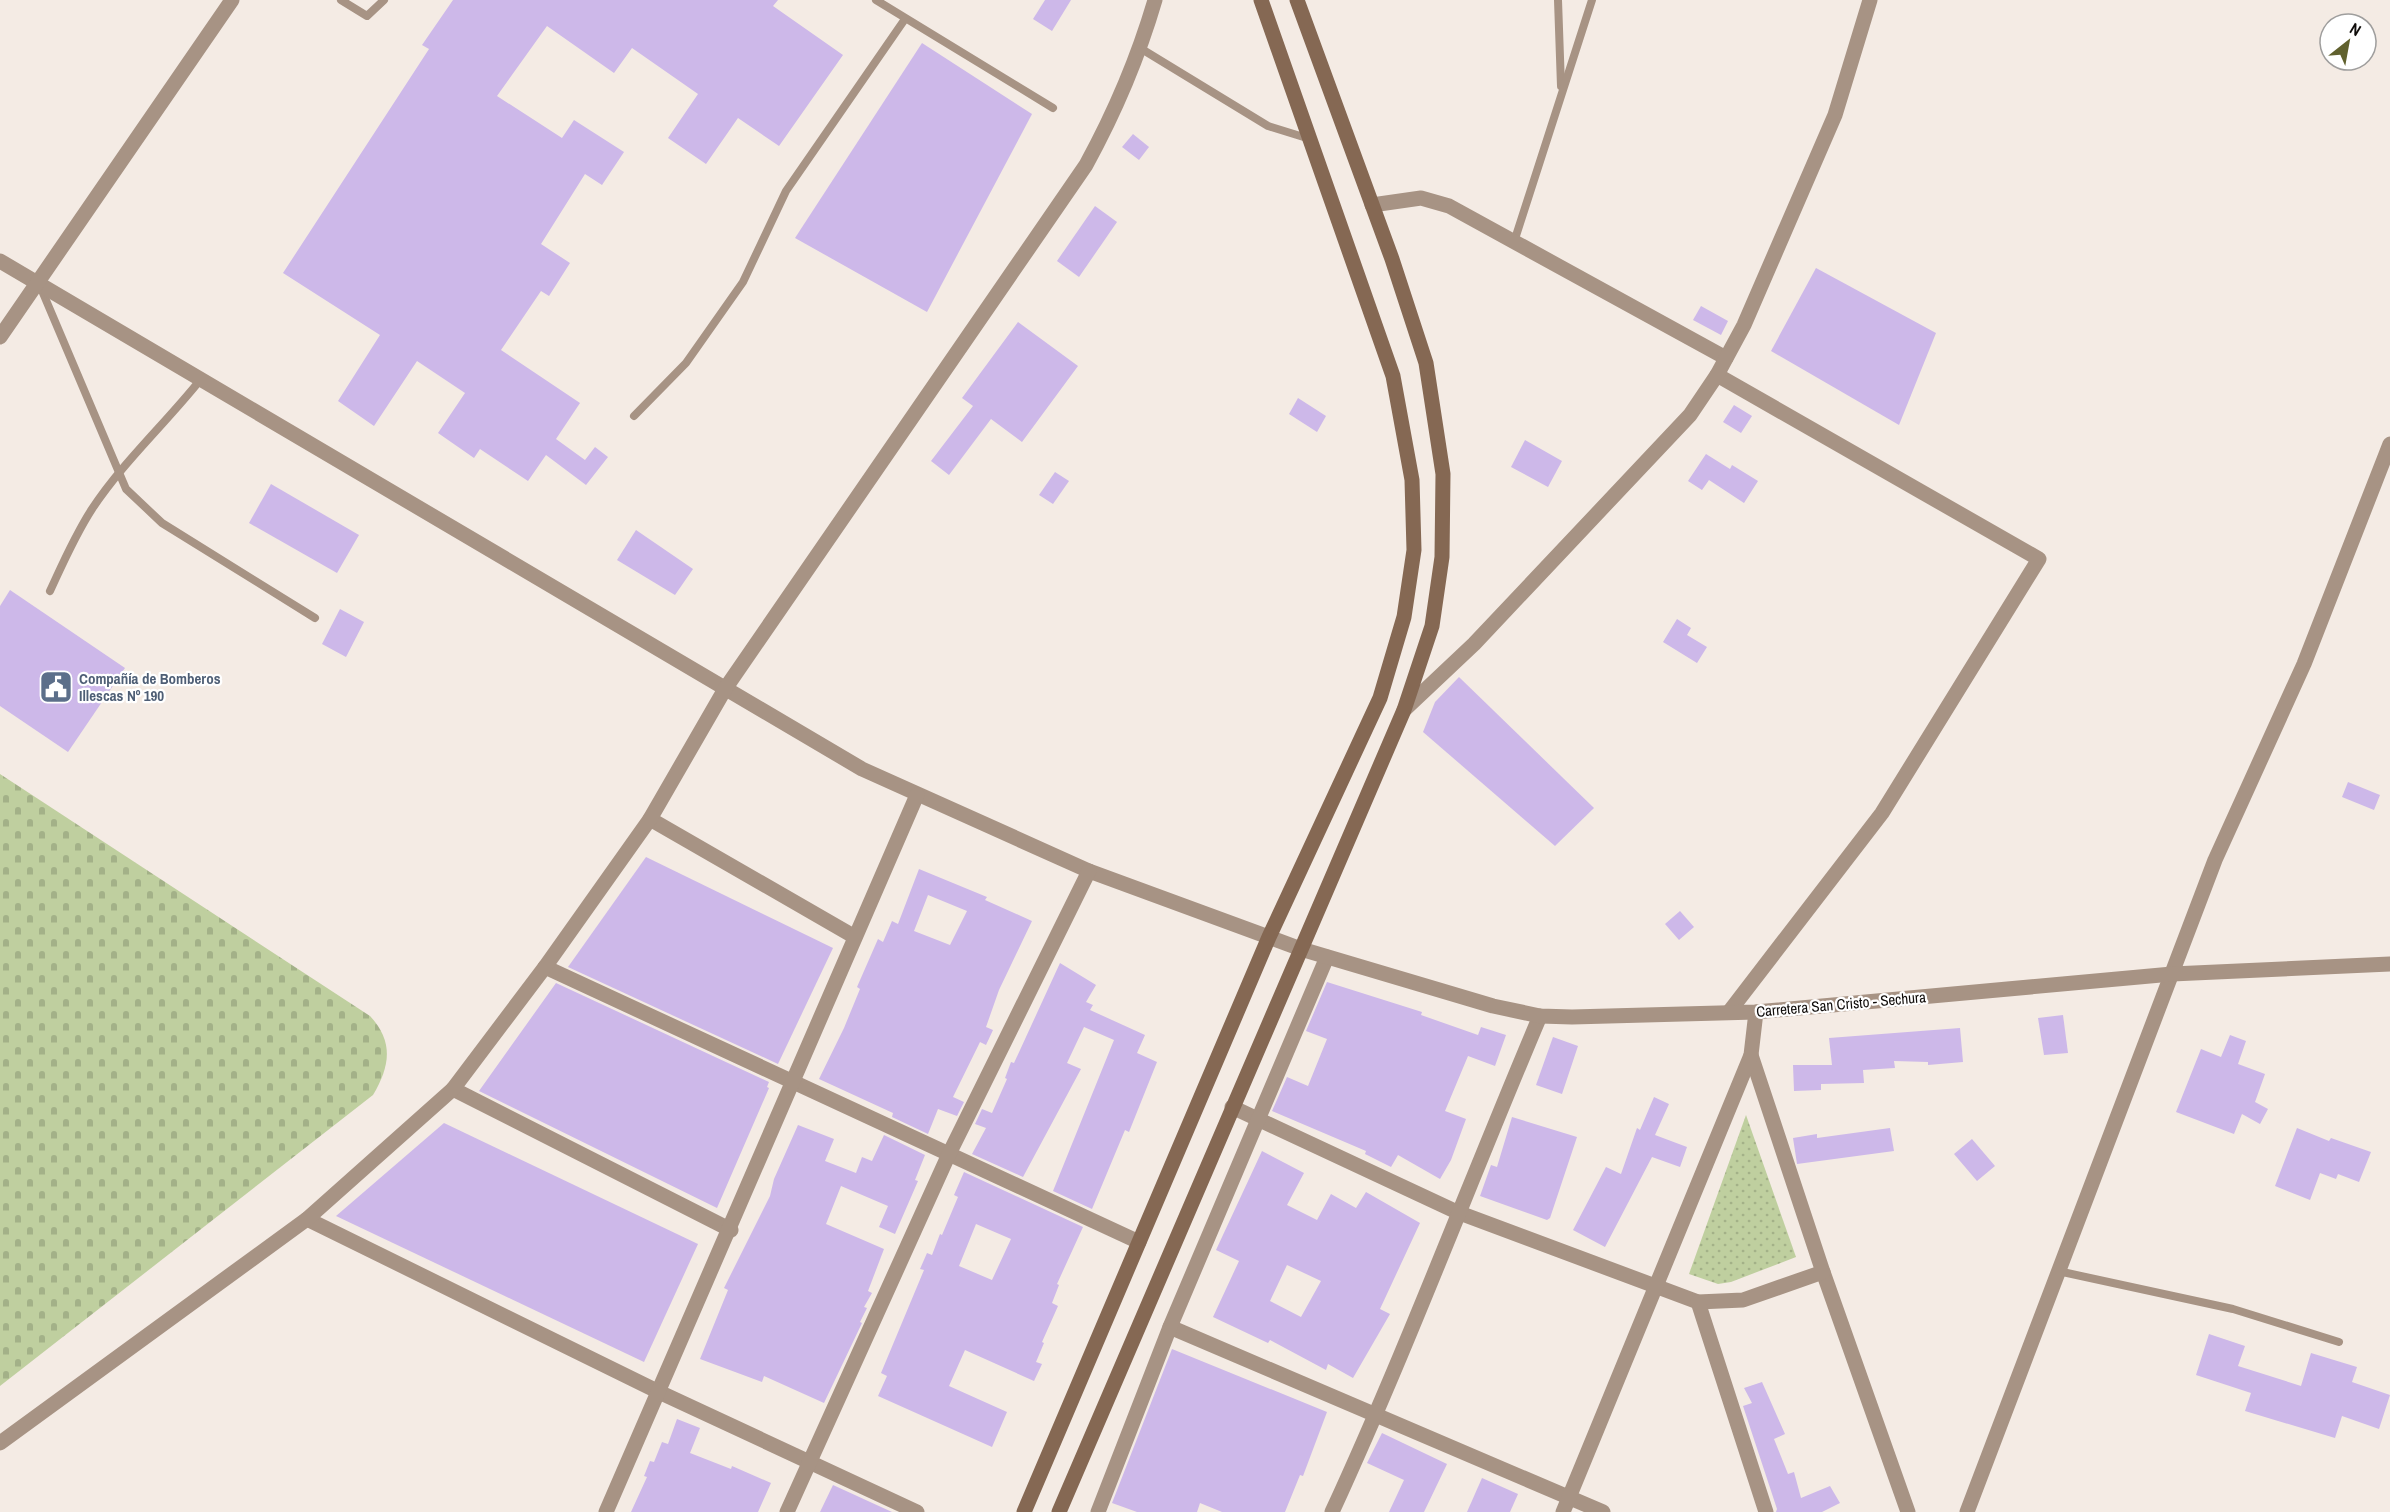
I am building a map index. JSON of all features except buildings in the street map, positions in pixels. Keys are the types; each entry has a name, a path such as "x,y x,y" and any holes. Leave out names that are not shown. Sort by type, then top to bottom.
{"main road":[{"path":"1024,1512 1269,937 1380,698 1404,617 1414,550 1412,480 1393,376 1261,0"},
{"path":"1059,1512 1404,710 1432,626 1442,557 1443,474 1426,363 1372,205 1297,0"}],"street":[{"path":"0,337 232,0"},
{"path":"0,1443 307,1219 453,1089 545,967 650,819 725,689 1086,165 1116,111 1155,0"},
{"path":"1404,710 1474,644 1690,415 1717,375 1744,325 1835,116 1870,0"},
{"path":"1372,205 1421,198 1449,206 1726,358"},
{"name":"Carretera San Cristo - Sechura","path":"0,261 862,769 1089,871 1301,949 1492,1006 1540,1016 1610,1017 1756,1012 2172,974 2390,964"},
{"path":"1717,375 2039,559 1882,813 1729,1012"},
{"path":"1967,1512 2215,860 2304,664 2390,444"},
{"path":"606,1512 731,1230 792,1082 917,795"},
{"path":"650,819 855,937"},
{"path":"787,1512 949,1154 1089,871"},
{"path":"1098,1512 1170,1327 1327,957"},
{"path":"545,967 1139,1242"},
{"path":"1563,1512 1657,1289 1751,1055 1756,1012"},
{"path":"1332,1512 1376,1416 1457,1212 1540,1016"},
{"path":"1751,1055 1823,1272 1908,1512"},
{"path":"453,1089 731,1230"},
{"path":"1232,1107 1457,1212 1657,1289 1698,1302 1743,1300 1823,1272"},
{"path":"307,1219 659,1392 917,1512"},
{"path":"1698,1302 1766,1512"},
{"path":"1170,1327 1604,1512"}],"lane":[{"path":"341,0 368,16 384,0"},
{"path":"876,0 1053,108"},
{"path":"1558,0 1561,92"},
{"path":"1515,242 1592,0"},
{"path":"634,416 686,363 743,282 786,190 905,19"},
{"path":"1140,48 1268,126 1310,139"},
{"path":"39,283 126,489 162,523 315,618"},
{"path":"50,591 74,539 119,473 201,379"},
{"path":"2058,1271 2234,1309 2339,1342"}],"green space":[{"path":"0,774 370,1016 383,1035 387,1054 383,1074 373,1095 0,1386"},
{"path":"1746,1115 1796,1257 1731,1282 1718,1284 1689,1274"}],"place":[{"name":"Compañía de Bomberos Illescas Nº 190","path":"56,687"}]}
